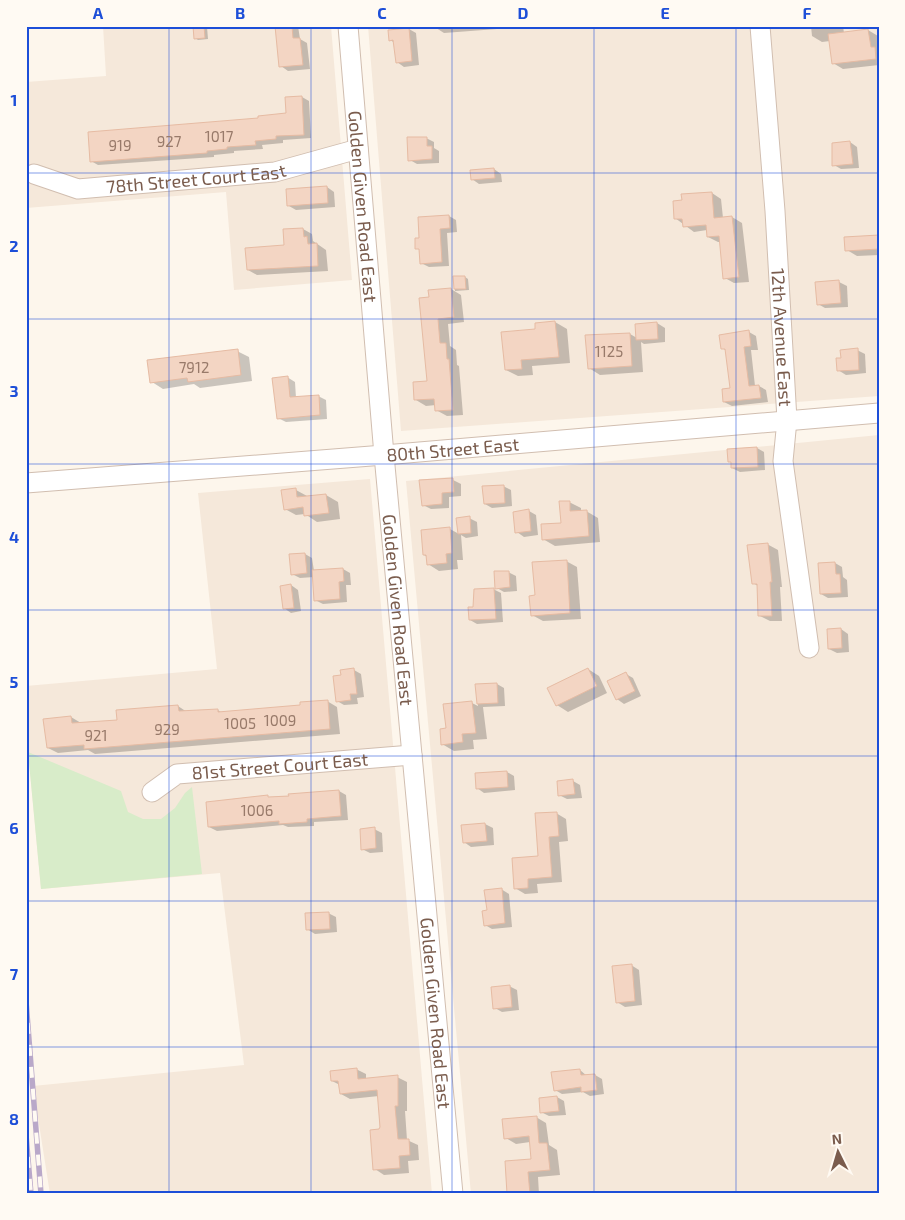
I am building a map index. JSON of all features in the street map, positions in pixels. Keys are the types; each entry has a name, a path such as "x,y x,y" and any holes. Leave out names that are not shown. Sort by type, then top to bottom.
{"street":[{"name":"Golden Given Road East","path":"348,26 384,455 453,1194"},
{"name":"12th Avenue East","path":"760,26 775,211 787,420 783,461 808,648"},
{"name":"78th Street Court East","path":"34,174 78,189 275,172 358,149"},
{"name":"80th Street East","path":"26,483 879,413"},
{"name":"81st Street Court East","path":"152,792 177,774 412,754"}],"shaded area":[{"path":"103,26 331,26 352,280 234,290 226,192 26,208 26,82 106,76"},
{"path":"368,26 879,26 879,396 401,431"},
{"path":"879,435 879,1194 471,1194 406,481"},
{"path":"370,479 432,1194 50,1194 33,1086 244,1065 220,873 41,889 26,729 26,686 217,669 198,493"}],"green space":[{"path":"28,752 121,791 128,812 143,819 161,819 175,808 185,793 192,787 202,874 41,889"}],"building":[{"path":"193,26 204,26 205,38 194,39"},
{"path":"275,26 292,26 293,38 300,38 303,65 279,67"},
{"path":"409,28 412,61 396,63 393,40 389,41 388,30"},
{"path":"868,29 871,47 875,47 876,59 832,64 828,34"},
{"path":"302,96 304,135 276,136 276,139 255,141 256,145 227,147 227,149 207,151 207,153 90,162 88,132 258,118 258,116 286,113 285,97"},
{"path":"407,137 427,137 427,146 432,146 432,159 408,161"},
{"path":"850,141 853,164 832,166 832,143"},
{"path":"494,168 495,178 471,180 470,170"},
{"path":"327,186 328,203 287,206 286,189"},
{"path":"712,192 714,218 732,216 739,277 723,279 719,236 707,237 706,225 683,227 682,219 674,219 673,201 682,200 681,194"},
{"path":"449,215 450,228 440,229 442,262 420,264 419,249 415,249 415,238 419,238 418,217"},
{"path":"303,228 304,237 307,236 308,244 317,243 318,266 247,270 245,248 284,245 283,229"},
{"path":"879,235 879,249 845,251 844,237"},
{"path":"453,276 465,276 466,289 454,289"},
{"path":"839,280 841,303 817,305 815,282"},
{"path":"451,288 454,317 438,319 440,343 446,343 447,359 449,359 453,410 435,411 434,399 414,400 413,382 427,381 419,298 429,297 428,290"},
{"path":"555,321 559,357 521,360 522,369 505,370 501,332 535,329 535,323"},
{"path":"657,322 658,339 636,340 635,324"},
{"path":"749,330 751,346 744,347 749,386 759,385 761,398 723,402 722,389 730,388 725,349 721,349 719,335"},
{"path":"630,333 632,366 588,369 585,335"},
{"path":"858,348 859,370 837,371 836,358 841,358 840,350"},
{"path":"238,349 241,375 188,382 187,378 150,383 147,360"},
{"path":"288,376 290,397 319,395 320,415 277,419 272,378"},
{"path":"757,447 758,467 731,468 731,462 728,462 727,449"},
{"path":"453,478 454,492 442,493 442,504 422,506 419,480"},
{"path":"504,485 505,503 484,504 482,486"},
{"path":"296,488 297,497 326,494 329,513 304,516 303,507 284,510 281,490"},
{"path":"559,501 570,501 570,511 587,510 589,536 542,540 541,524 561,523"},
{"path":"529,509 531,531 515,533 513,512"},
{"path":"470,516 471,533 458,534 456,518"},
{"path":"450,527 452,553 446,554 447,563 427,565 426,555 423,555 421,530"},
{"path":"768,543 772,582 770,582 772,616 758,616 757,584 752,584 747,545"},
{"path":"305,553 307,573 291,575 289,554"},
{"path":"567,560 570,613 531,616 529,596 535,595 532,562"},
{"path":"835,562 836,574 840,574 841,593 820,594 818,563"},
{"path":"343,568 344,581 339,582 340,599 314,601 312,570"},
{"path":"494,571 509,571 510,587 495,589"},
{"path":"291,584 294,608 283,609 280,586"},
{"path":"494,588 496,619 469,620 468,607 473,607 474,589"},
{"path":"841,628 842,648 828,649 827,629"},
{"path":"354,668 357,694 350,694 351,700 336,702 333,676 341,675 340,670"},
{"path":"588,668 597,686 556,706 547,688"},
{"path":"626,672 635,691 616,700 607,681"},
{"path":"497,683 498,703 477,704 475,684"},
{"path":"328,700 330,729 84,749 84,745 47,748 43,719 71,716 72,723 117,720 116,710 178,705 179,711 218,709 218,712 300,705 300,702"},
{"path":"472,701 476,733 462,734 463,742 441,745 440,729 446,728 443,704"},
{"path":"507,771 508,787 476,789 475,773"},
{"path":"573,779 575,794 558,796 557,781"},
{"path":"339,790 341,816 307,819 307,822 279,824 279,821 208,827 206,802"},
{"path":"557,812 559,836 549,837 552,877 528,879 528,888 514,889 512,858 538,856 535,813"},
{"path":"485,823 487,841 463,843 461,825"},
{"path":"375,827 376,848 361,850 360,829"},
{"path":"502,888 505,923 484,926 482,911 487,910 484,890"},
{"path":"329,912 330,929 306,930 305,913"},
{"path":"632,964 635,1001 616,1003 612,966"},
{"path":"510,985 512,1007 493,1009 491,987"},
{"path":"357,1068 358,1079 398,1075 398,1106 395,1106 398,1139 409,1139 410,1155 399,1156 400,1168 373,1170 370,1130 379,1129 380,1127 377,1090 340,1094 338,1081 331,1081 330,1071"},
{"path":"580,1069 581,1075 595,1074 597,1090 581,1092 581,1087 554,1091 551,1072"},
{"path":"557,1096 559,1111 540,1113 539,1098"},
{"path":"537,1116 539,1143 547,1143 550,1170 528,1172 530,1194 507,1194 505,1161 531,1159 529,1136 504,1139 502,1119"}],"railway":[{"path":"26,1001 41,1194"},
{"path":"26,1135 31,1194"}]}
